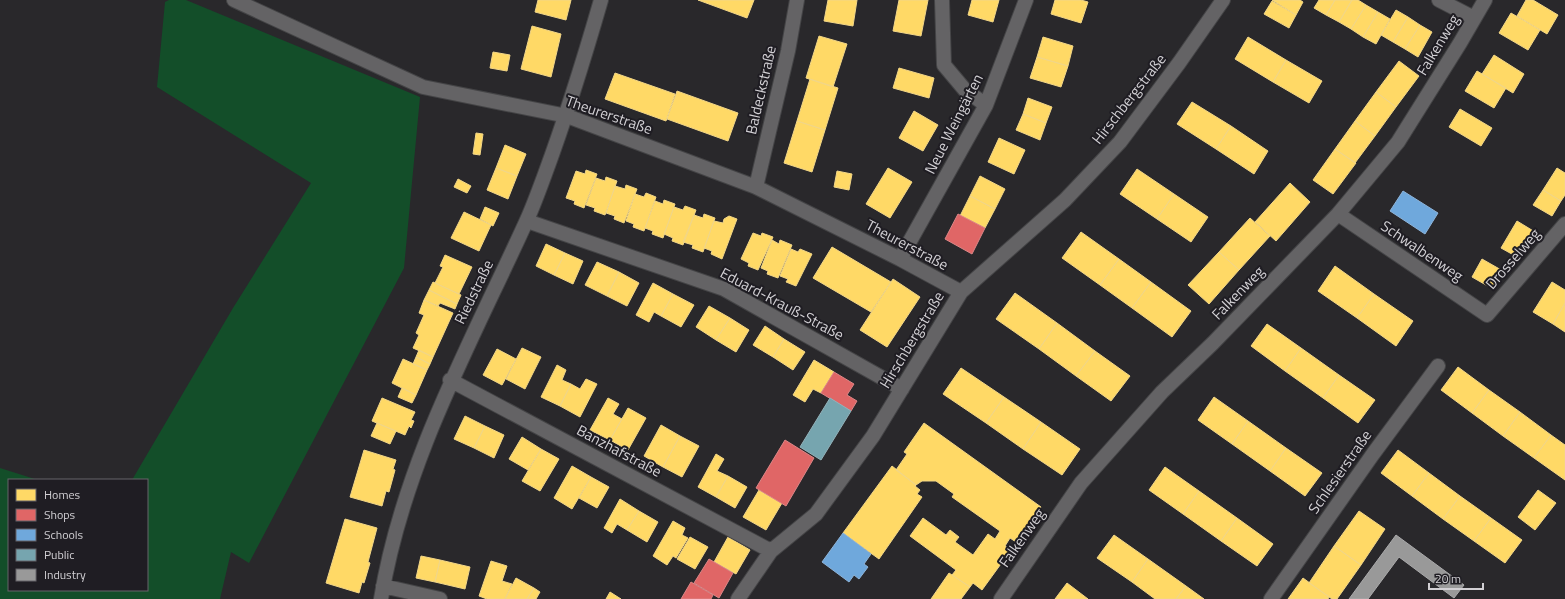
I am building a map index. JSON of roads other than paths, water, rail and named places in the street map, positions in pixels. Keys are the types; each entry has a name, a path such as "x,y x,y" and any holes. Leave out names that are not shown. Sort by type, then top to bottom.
{"street":[{"name":"Theurerstraße","path":"234,0 423,87 567,116 756,187 900,259 961,292"},
{"name":"Riedstraße","path":"382,593 394,536 409,488 450,380 527,221 567,116 601,0"},
{"name":"Baldeckstraße","path":"756,187 788,51 797,0"},
{"path":"942,0 944,65 965,90 986,105"},
{"name":"Neue Weingärten","path":"900,259 986,105 1026,0"},
{"name":"Hirschbergstraße","path":"738,599 771,551 816,514 873,436 961,292 1065,200 1120,142 1180,63 1223,0"},
{"path":"1439,0 1474,18"},
{"name":"Falkenweg","path":"1001,599 1081,483 1162,392 1213,343 1338,214 1398,142 1485,0"},
{"name":"Schwalbenweg","path":"1338,214 1487,315"},
{"name":"Eduard-Krauß-Straße","path":"527,221 724,289 902,389"},
{"name":"Drosselweg","path":"1487,315 1565,224"},
{"name":"Schlesierstraße","path":"1271,599 1372,454 1438,366"},
{"name":"Banzhafstraße","path":"450,380 771,551"},
{"path":"382,593 440,599"}]}
